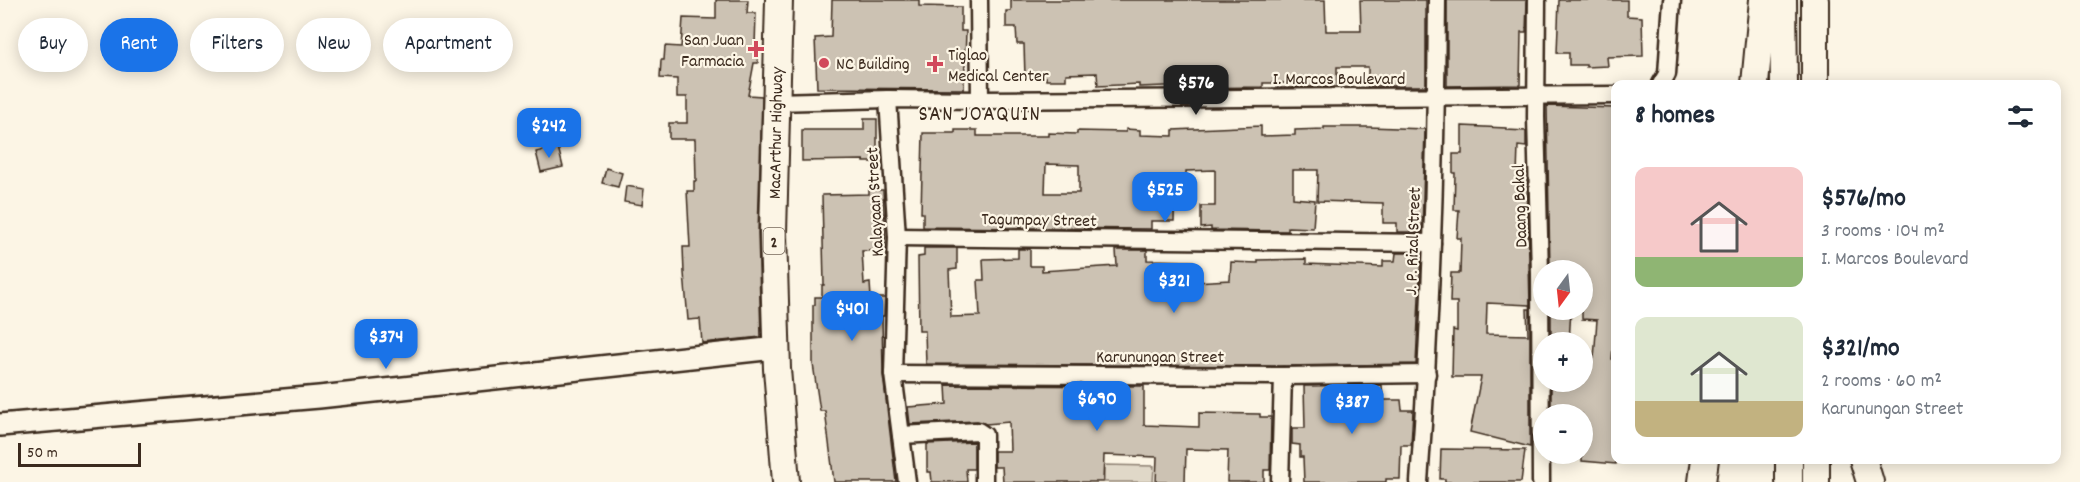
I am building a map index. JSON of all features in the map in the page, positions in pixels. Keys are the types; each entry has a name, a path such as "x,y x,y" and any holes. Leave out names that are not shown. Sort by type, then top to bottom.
{"highway":[{"name":"MacArthur Highway","path":"779,0 773,233 776,348 786,482"},
{"path":"1755,80 1763,0"},
{"path":"1783,0 1784,80"},
{"path":"1815,0 1815,80"},
{"path":"1702,482 1704,464"},
{"path":"1789,464 1789,482"},
{"path":"1816,464 1816,482"},
{"path":"1865,464 1870,482"}],"main road":[{"path":"0,425 319,397 776,348"}],"street":[{"path":"980,0 980,100"},
{"name":"J. P. Rizal Street","path":"1419,482 1427,374 1432,243 1437,97 1437,0"},
{"name":"Daang Bakal","path":"1537,0 1541,482"},
{"path":"1663,80 1667,74 1672,0"},
{"name":"I. Marcos Boulevard","path":"775,102 888,99 1611,95"},
{"name":"Kalayaan Street","path":"888,99 897,237 893,374 907,482"},
{"name":"Tagumpay Street","path":"897,237 1432,243"},
{"name":"Karunungan Street","path":"893,374 1283,376 1427,374"},
{"path":"1280,482 1283,376"},
{"path":"900,435 978,431 984,435 984,482"}],"shaded area":[{"path":"1104,465 1154,466 1153,482 1104,482"}],"building":[{"path":"716,0 748,0 747,13 756,13 755,46 759,46 758,63 754,63 748,95 762,96 758,233 761,337 702,343 700,319 688,320 683,247 690,247 687,191 694,191 694,181 696,181 695,139 669,139 669,123 687,123 687,97 677,97 677,79 660,78 665,46 681,47 683,18 716,19"},
{"path":"832,0 919,0 919,6 961,7 961,31 966,31 964,89 817,88 815,38 831,37"},
{"path":"1011,0 1325,0 1326,31 1361,31 1360,0 1426,0 1426,86 1368,86 1368,67 1337,67 1337,87 1295,87 1294,83 1263,83 1263,87 1191,88 1191,85 1139,87 1139,84 1098,86 1097,73 1066,74 1066,80 1025,77 1024,44 1017,44 1016,27 1006,27 1006,11 1011,11"},
{"path":"1447,0 1527,0 1526,32 1521,32 1520,85 1447,86"},
{"path":"1559,0 1627,0 1627,16 1642,17 1643,56 1607,57 1608,66 1569,65 1569,53 1557,53"},
{"path":"1547,106 1611,108 1611,464 1593,462 1593,404 1551,404 1551,392 1593,392 1593,358 1597,320 1593,320 1593,260 1550,260"},
{"path":"864,119 877,119 877,162 864,162 864,160 802,161 802,130 864,130"},
{"path":"1261,126 1261,136 1295,135 1295,130 1324,129 1324,127 1425,129 1422,232 1397,232 1397,223 1383,223 1383,203 1317,201 1318,170 1293,170 1293,198 1315,200 1313,228 1288,227 1288,231 1201,228 1201,206 1215,206 1215,170 1186,171 1186,177 1175,177 1174,221 1151,221 1151,229 923,227 923,213 921,213 923,133 977,130 977,136 1048,136 1048,133 1077,134 1077,131 1126,132 1126,129 1140,130 1140,135 1173,136 1173,130","holes":["1046,164 1079,165 1079,193 1045,193"]},
{"path":"1462,126 1526,131 1526,147 1518,146 1517,175 1527,175 1530,305 1487,303 1486,334 1528,335 1527,309 1530,309 1530,447 1470,432 1481,377 1452,377 1453,330 1457,331 1457,302 1450,302 1451,273 1460,273 1461,238 1457,238 1459,210 1454,210 1453,154 1462,154"},
{"path":"558,147 563,167 541,172 536,152"},
{"path":"606,168 622,173 618,187 602,183"},
{"path":"626,186 644,189 642,205 624,202"},
{"path":"869,190 883,190 886,250 862,251 864,284 870,283 871,298 885,298 884,316 882,316 883,375 896,482 834,482 825,411 820,411 813,364 813,305 815,305 815,297 822,297 822,285 824,285 822,195 869,194"},
{"path":"924,248 957,248 957,269 949,270 951,317 980,316 978,280 984,280 983,259 1018,258 1018,249 1030,249 1030,266 1042,266 1042,271 1117,266 1116,250 1147,250 1147,260 1193,261 1194,282 1230,280 1231,262 1258,263 1258,260 1306,259 1306,264 1383,267 1383,261 1395,261 1396,253 1421,253 1416,364 1283,366 926,364 925,331 919,331 918,257 924,256"},
{"path":"1551,320 1570,320 1570,332 1551,332"},
{"path":"946,385 1144,386 1144,425 1199,427 1199,413 1260,414 1260,417 1271,417 1270,470 1264,470 1264,482 1227,482 1228,450 1186,449 1185,482 1156,482 1157,457 1104,455 1103,482 1003,482 1002,467 994,467 994,451 1010,451 1009,422 910,424 908,407 947,404"},
{"path":"1382,385 1383,400 1401,400 1402,410 1413,410 1411,445 1401,445 1400,479 1386,479 1386,482 1304,482 1303,457 1300,457 1300,445 1292,444 1292,428 1305,428 1304,386"},
{"path":"974,442 974,469 966,469 967,482 932,482 931,472 927,472 927,444"},
{"path":"1441,449 1525,450 1521,482 1445,482 1445,479 1440,479"}],"place":[{"name":"San Juan Farmacia","path":"756,49"},
{"name":"NC Building","path":"824,63"},
{"name":"Tiglao Medical Center","path":"935,64"}],"district":[{"name":"SAN JOAQUIN","path":"980,113"}]}
